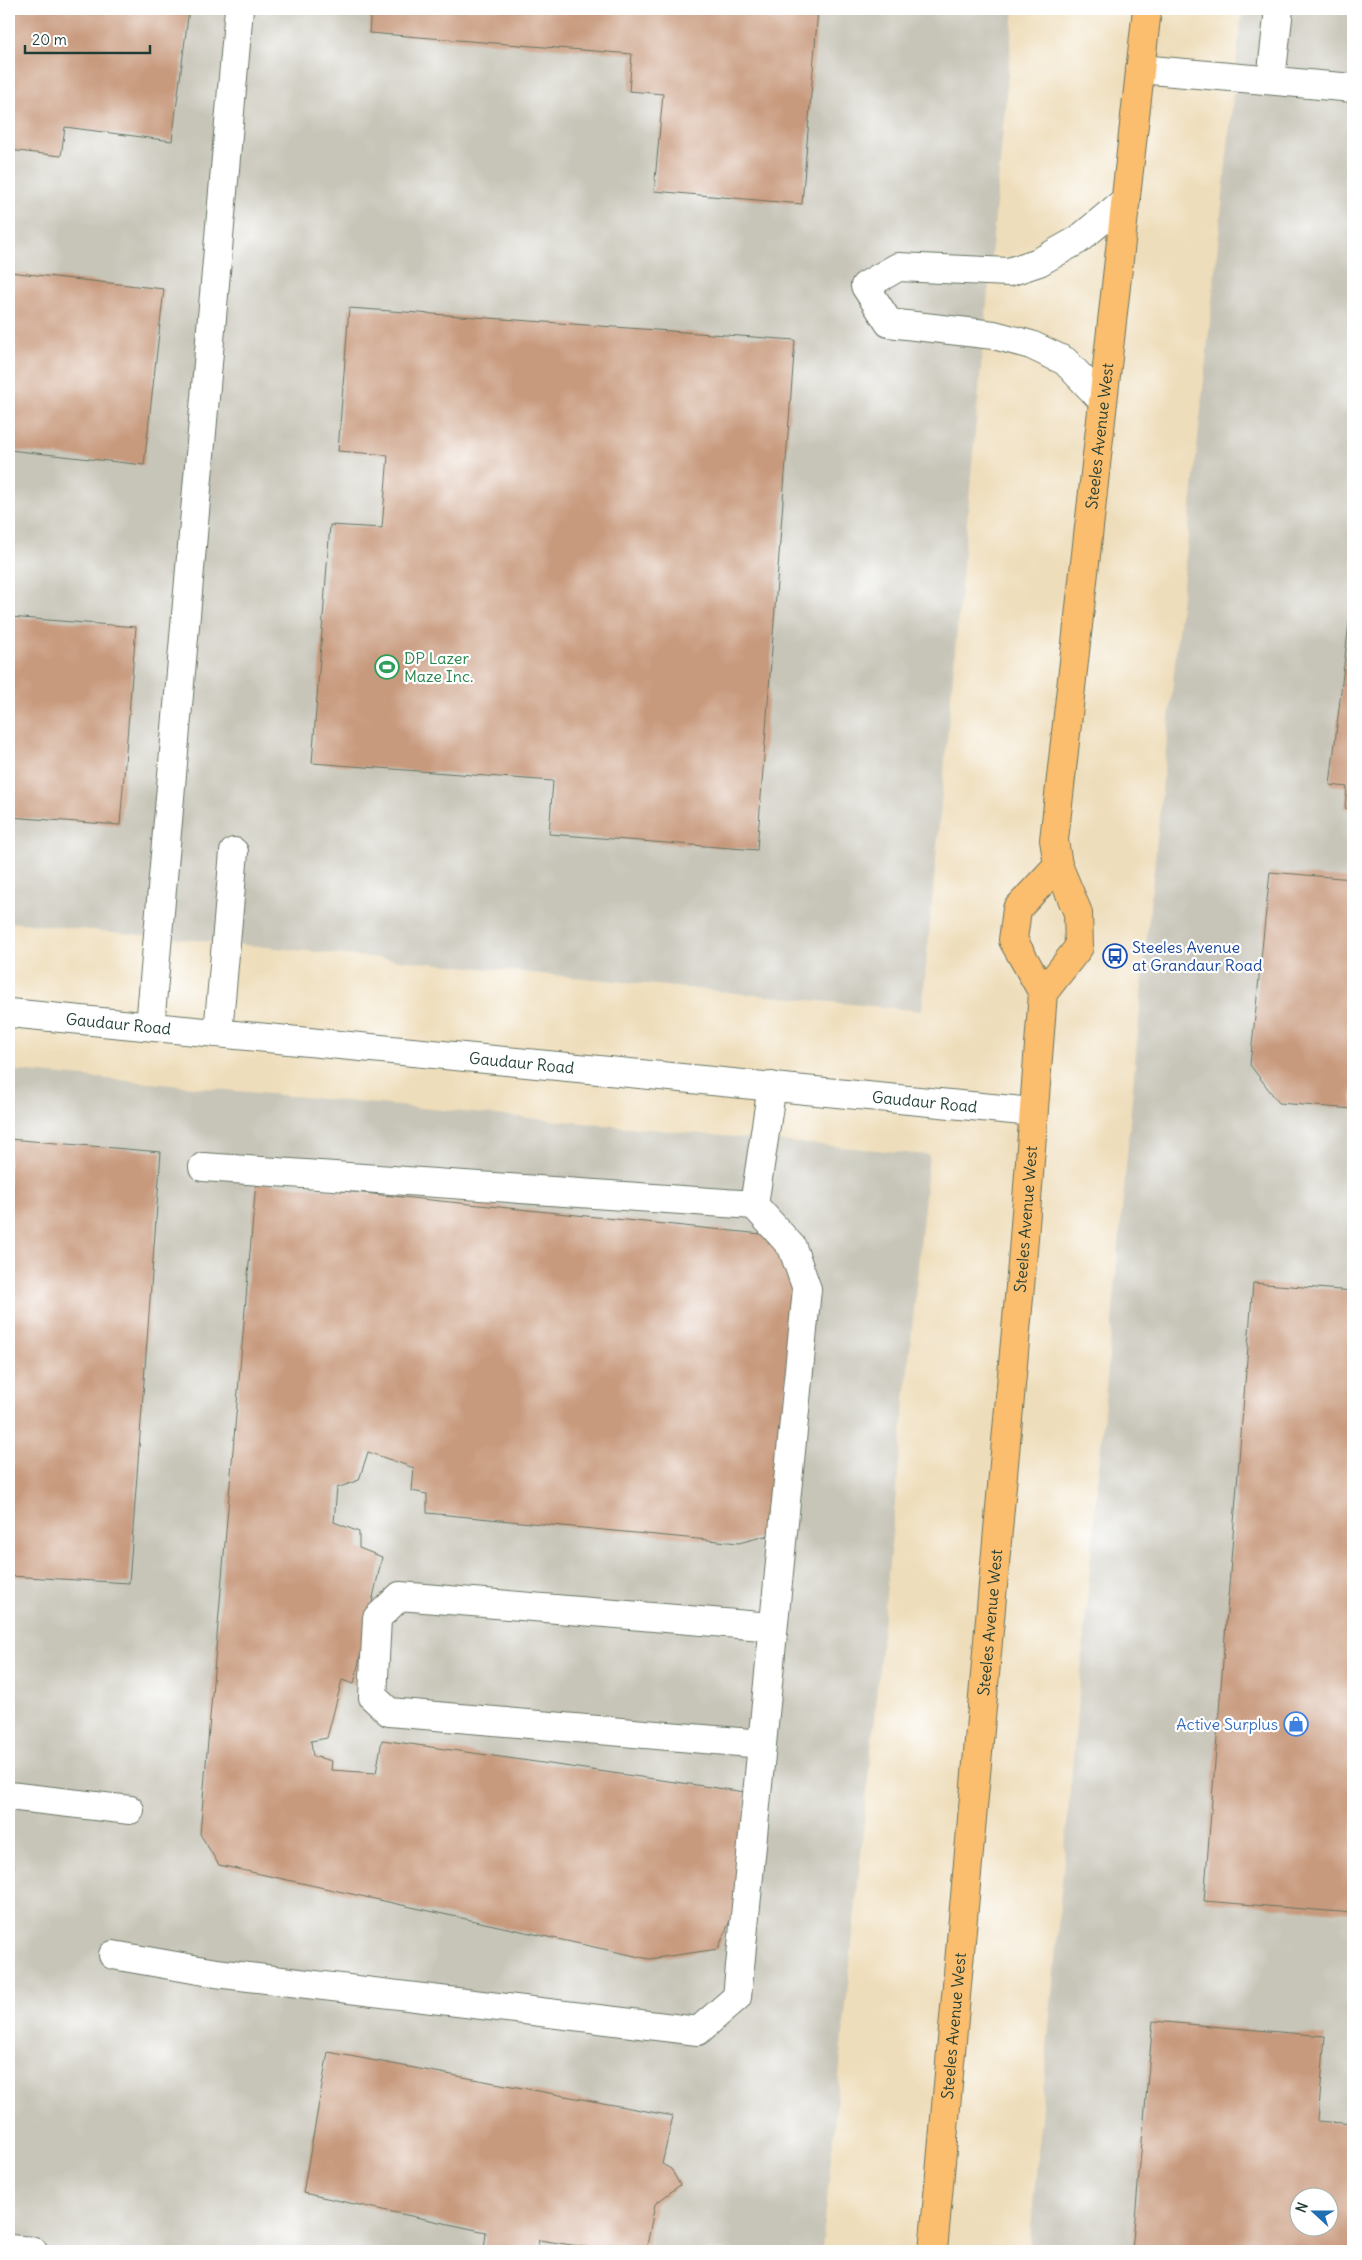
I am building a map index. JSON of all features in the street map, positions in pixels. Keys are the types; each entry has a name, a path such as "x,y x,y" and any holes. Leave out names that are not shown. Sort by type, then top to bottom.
{"main road":[{"name":"Steeles Avenue West","path":"933,2251 994,1556 1022,1264 1043,993 1079,947 1078,913 1058,865 1054,840 1147,9"},
{"path":"1043,993 1013,940 1017,910 1058,865"}],"street":[{"path":"150,1026 239,9"},
{"path":"1271,80 1279,9"},
{"path":"1140,69 1353,88"},
{"path":"1103,401 1066,361 1031,345 994,335 889,323 865,286 898,267 1009,272 1039,262 1078,240 1126,200"},
{"path":"218,1033 234,852"},
{"name":"Gaudaur Road","path":"9,1013 1034,1112"},
{"path":"754,1205 772,1086"},
{"path":"113,1955 225,1974 698,2032 737,1997 807,1289 792,1247 754,1205 203,1167"},
{"path":"762,1744 390,1712 374,1697 377,1618 400,1596 773,1627"},
{"path":"9,1796 130,1810"},
{"path":"9,2248 33,2251"}],"shaded area":[{"path":"9,9 1014,9 922,1011 9,922"},
{"path":"1242,9 1353,9 1353,2251 1029,2251 1143,975"},
{"path":"9,1070 929,1155 822,2251 9,2251"}],"building":[{"path":"9,9 189,9 172,141 65,127 61,156 9,150"},
{"path":"371,9 818,9 802,204 654,191 663,94 629,91 632,54 369,33"},
{"path":"9,272 164,289 144,465 9,450"},
{"path":"349,308 795,340 757,850 549,834 553,781 312,763 330,525 382,528 388,455 338,451"},
{"path":"1352,597 1353,809 1345,808 1347,787 1330,785"},
{"path":"9,617 136,627 120,825 9,817"},
{"path":"1270,872 1353,879 1353,1109 1279,1103 1250,1065"},
{"path":"9,1139 161,1152 129,1583 9,1576"},
{"path":"256,1182 771,1235 795,1275 773,1534 739,1543 427,1513 427,1494 412,1491 414,1468 368,1452 359,1480 337,1488 334,1522 359,1532 359,1548 382,1557 354,1684 342,1680 327,1738 311,1741 313,1756 332,1761 331,1770 376,1773 382,1740 745,1792 742,1892 718,1949 649,1959 219,1865 200,1834"},
{"path":"1253,1283 1353,1291 1353,1913 1204,1901"},
{"path":"9,1865 14,1865 10,1909 9,1909"},
{"path":"1153,2021 1325,2036 1318,2121 1353,2124 1353,2251 1132,2251"},
{"path":"328,2052 673,2116 662,2164 671,2169 680,2185 655,2204 646,2251 611,2251 539,2240 537,2251 484,2251 486,2232 303,2193"}],"place":[{"name":"DP Lazer Maze Inc.","path":"387,667"},
{"name":"Steeles Avenue at Grandaur Road","path":"1115,956"},
{"name":"Active Surplus","path":"1296,1724"}]}
